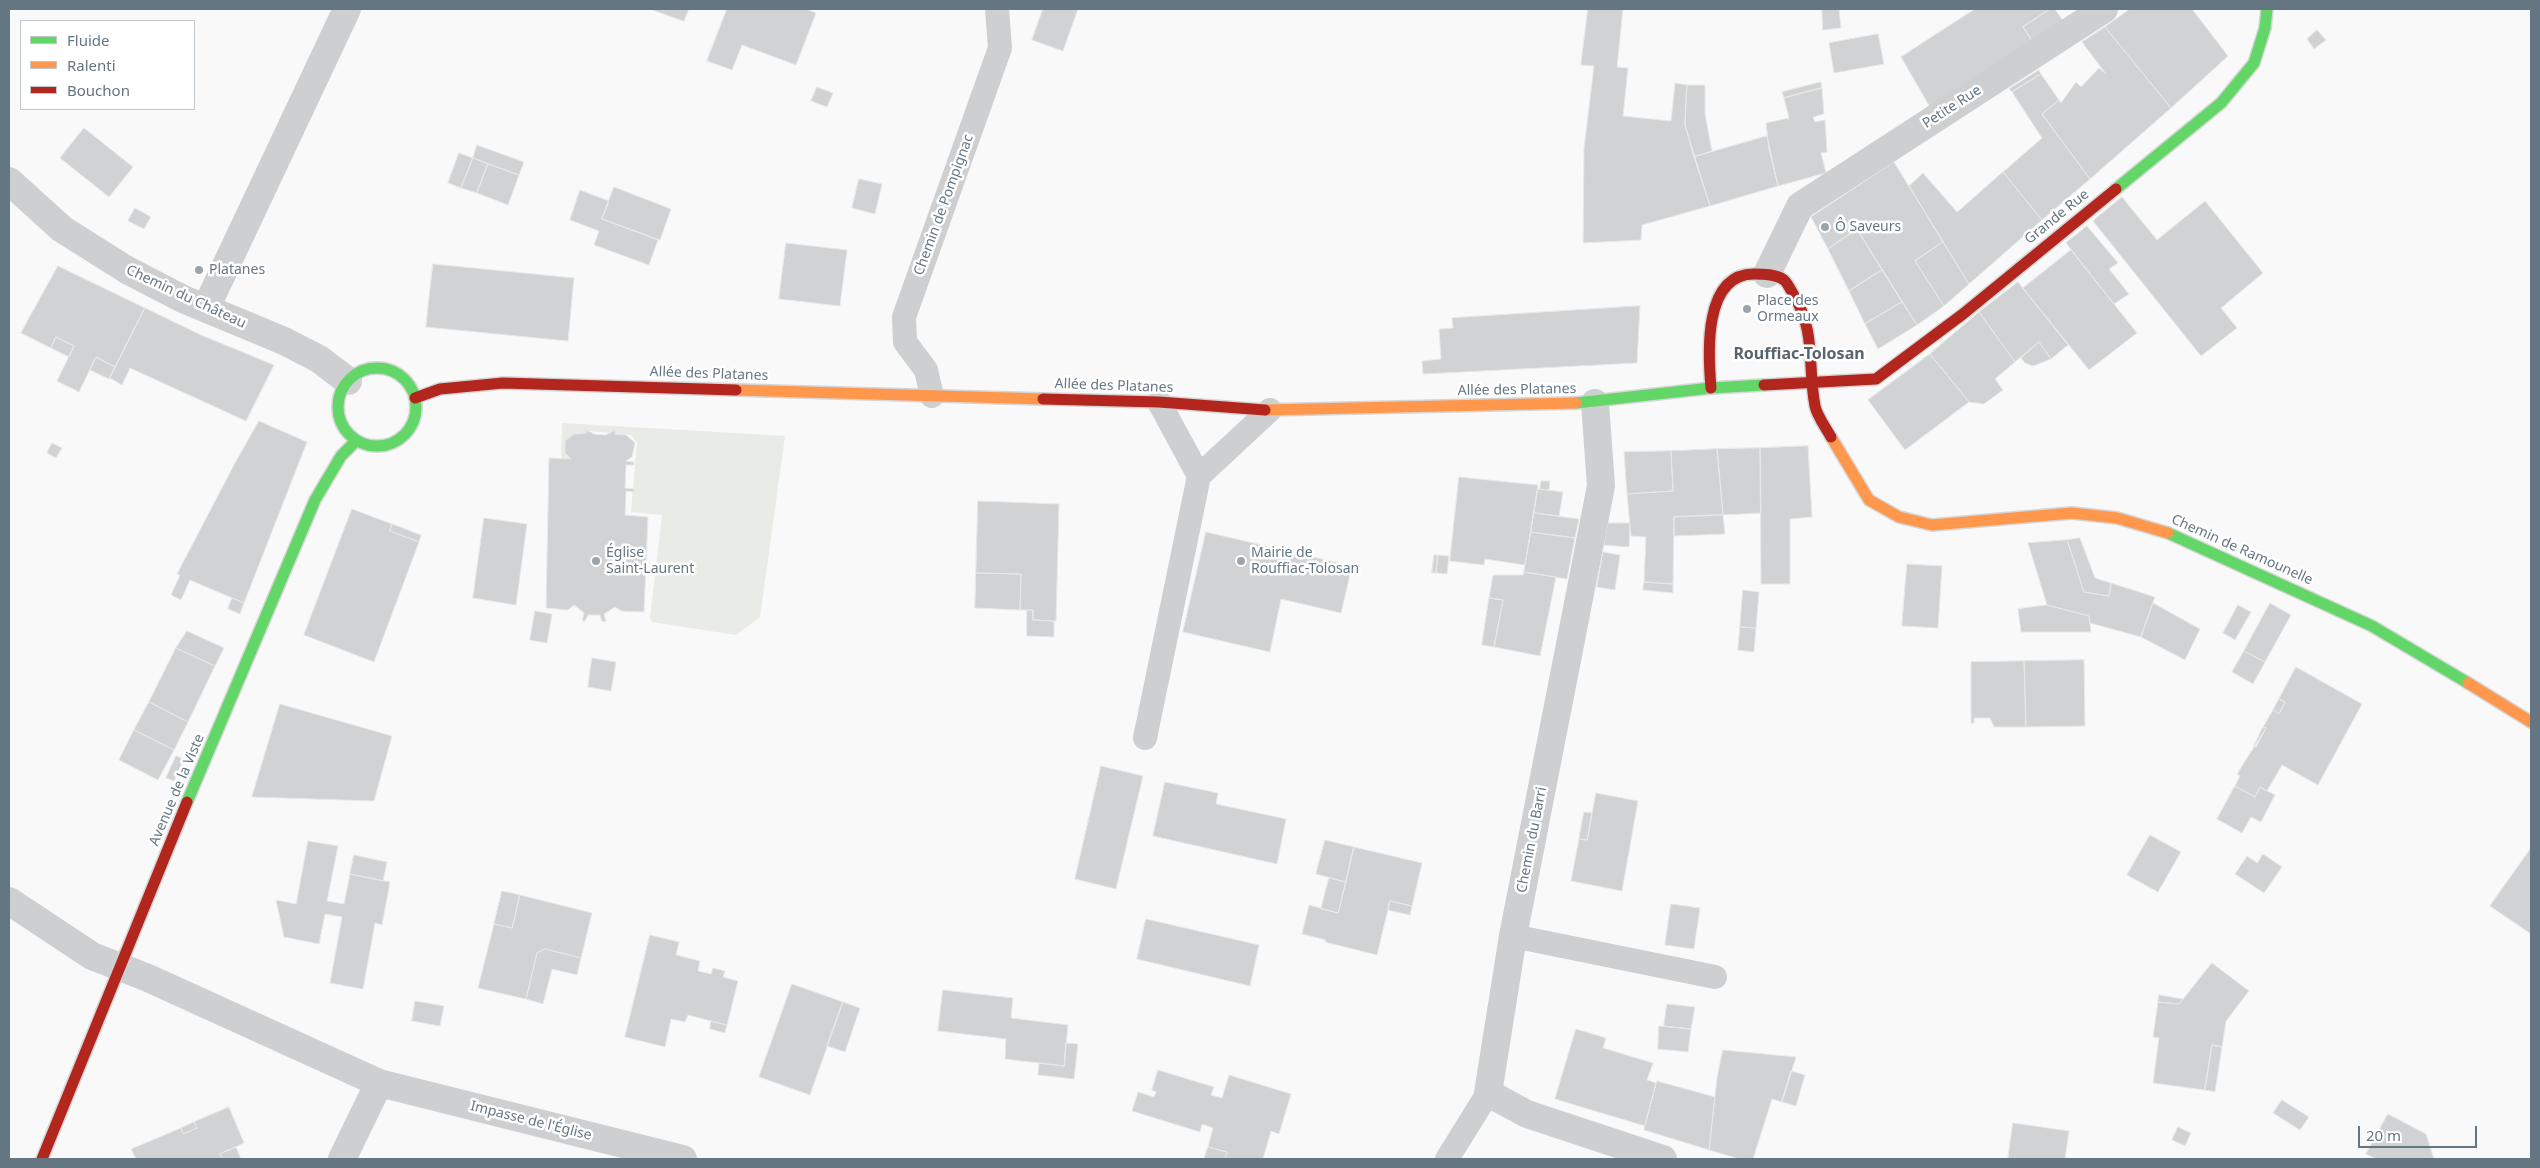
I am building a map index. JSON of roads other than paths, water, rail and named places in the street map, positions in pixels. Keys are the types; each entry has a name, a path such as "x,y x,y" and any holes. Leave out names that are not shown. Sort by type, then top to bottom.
{"street":[{"path":"206,308 347,9"},
{"name":"Grande Rue","path":"1812,382 1876,379 1963,314 2221,103 2254,63 2265,28 2267,9"},
{"name":"Petite Rue","path":"1767,274 1800,206 2096,11"},
{"name":"Chemin du Château","path":"9,181 62,230 126,270 206,308 284,341 319,359 348,381"},
{"path":"1711,388 1708,348 1714,307 1726,287 1744,274 1767,274 1784,280 1800,306 1810,331 1812,382"},
{"path":"373,368 387,369 400,375 410,385 415,398 416,410 414,421 400,439 379,447 356,441 346,432 340,420 338,406 340,392 348,381 359,372 373,368"},
{"name":"Allée des Platanes","path":"415,398 440,389 502,383 1159,402 1270,410 1595,403 1711,388 1812,382"},
{"name":"Chemin de Ramounelle","path":"1812,382 1815,408 1847,467 1869,500 1899,517 1932,526 2072,513 2117,518 2165,531 2372,626 2432,660 2531,722"},
{"name":"Chemin du Barri","path":"1488,1093 1513,936 1601,486 1595,403"},
{"name":"Avenue de la Viste","path":"42,1159 315,500 341,456 356,441"},
{"name":"Impasse de l'Église","path":"9,901 92,956 148,978 380,1083 683,1159"},
{"path":"342,1159 380,1083"},
{"path":"1488,1093 1527,1114 1663,1159"}],"lane":[{"name":"Chemin de Pompignac","path":"932,396 926,370 905,342 904,316 1000,48 997,9"},
{"path":"1159,402 1199,476"},
{"path":"1145,738 1199,476 1270,410"},
{"path":"1513,936 1715,977"},
{"path":"1447,1159 1488,1093"}],"place":[{"name":"Ô Saveurs","path":"1825,227"},
{"name":"Platanes","path":"199,270"},
{"name":"Place des Ormeaux","path":"1747,309"},
{"name":"Église Saint-Laurent","path":"596,561"},
{"name":"Mairie de Rouffiac-Tolosan","path":"1241,561"}],"district":[{"name":"Rouffiac-Tolosan","path":"1799,354"}]}
